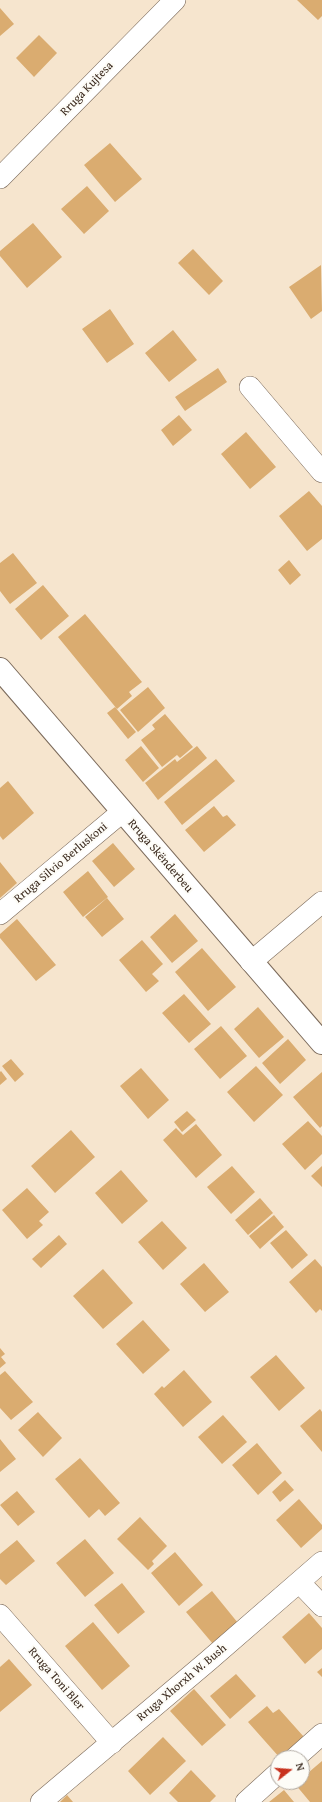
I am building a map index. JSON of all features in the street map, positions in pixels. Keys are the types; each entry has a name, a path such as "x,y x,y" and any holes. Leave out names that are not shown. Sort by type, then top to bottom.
{"main road":[{"name":"Rruga Skënderbeu","path":"0,669 322,1043"}],"street":[{"name":"Rruga Kujtesa","path":"0,178 174,0"},
{"path":"250,387 322,472"},
{"name":"Rruga Silvio Berluskoni","path":"0,914 122,812"},
{"path":"251,962 322,902"},
{"name":"Rruga Xhorxh W. Bush","path":"41,1802 112,1743 322,1562"},
{"path":"299,1582 322,1606"},
{"name":"Rruga Toni Bler","path":"0,1615 112,1743"},
{"path":"304,1750 322,1734"},
{"path":"246,1802 270,1780"}],"building":[{"path":"297,0 322,0 322,16 318,20"},
{"path":"0,8 14,24 0,36"},
{"path":"39,35 57,53 34,77 16,58"},
{"path":"110,143 142,179 115,202 84,165"},
{"path":"87,186 109,211 84,234 61,209"},
{"path":"33,223 62,257 27,288 0,256 0,251"},
{"path":"193,249 223,281 209,295 178,263"},
{"path":"321,265 322,311 311,319 289,287"},
{"path":"110,309 134,344 107,363 82,329"},
{"path":"173,330 197,360 169,382 145,353"},
{"path":"218,368 227,382 185,411 175,397"},
{"path":"179,415 192,430 173,446 161,430"},
{"path":"246,432 276,467 250,489 221,454"},
{"path":"309,491 322,506 322,539 307,551 279,516"},
{"path":"13,553 37,583 10,604 0,591 0,563"},
{"path":"289,560 301,575 290,585 278,570"},
{"path":"43,585 69,616 41,640 15,609"},
{"path":"85,614 142,682 129,692 132,696 117,709 58,637"},
{"path":"148,687 165,708 138,732 120,710"},
{"path":"115,707 136,732 128,739 107,713"},
{"path":"165,714 193,747 180,758 177,755 162,767 141,740 155,729 152,725"},
{"path":"141,746 159,768 143,782 125,760"},
{"path":"197,746 207,758 158,800 145,783 175,759 177,762"},
{"path":"216,759 235,781 182,825 164,802"},
{"path":"8,781 34,813 3,840 0,836 0,788"},
{"path":"214,806 223,817 227,815 236,825 204,852 185,830"},
{"path":"113,843 135,869 114,887 92,861"},
{"path":"0,862 17,883 0,898"},
{"path":"88,871 108,897 83,917 63,892"},
{"path":"107,898 124,919 102,937 85,917"},
{"path":"175,914 198,941 172,963 150,937"},
{"path":"17,919 56,965 36,981 0,938 0,934"},
{"path":"142,940 163,964 152,974 159,981 146,992 119,960"},
{"path":"202,948 236,987 208,1011 175,972"},
{"path":"184,994 211,1024 189,1043 162,1013"},
{"path":"258,1007 284,1037 259,1058 234,1029"},
{"path":"221,1026 247,1056 220,1079 194,1049"},
{"path":"288,1039 306,1060 280,1084 262,1063"},
{"path":"11,1059 24,1074 15,1082 2,1066"},
{"path":"256,1066 283,1095 254,1122 227,1092"},
{"path":"141,1068 169,1100 148,1119 120,1086"},
{"path":"1,1071 7,1079 0,1085 0,1072"},
{"path":"322,1072 322,1126 320,1128 293,1097"},
{"path":"187,1111 196,1120 182,1132 174,1122"},
{"path":"308,1121 322,1136 322,1154 305,1170 282,1144"},
{"path":"196,1124 222,1155 196,1178 163,1140 176,1128 183,1135"},
{"path":"71,1130 95,1157 55,1193 31,1166"},
{"path":"232,1166 255,1192 231,1214 207,1187"},
{"path":"322,1166 322,1187 311,1176"},
{"path":"121,1170 148,1201 122,1224 95,1193"},
{"path":"27,1188 49,1212 39,1221 43,1225 27,1239 2,1210"},
{"path":"260,1198 273,1213 248,1235 235,1220"},
{"path":"274,1215 284,1227 260,1249 249,1236"},
{"path":"162,1221 187,1248 163,1270 138,1242"},
{"path":"286,1230 308,1255 292,1269 270,1243"},
{"path":"59,1235 67,1244 41,1268 32,1259"},
{"path":"315,1259 322,1267 322,1311 320,1309 316,1313 289,1282"},
{"path":"204,1263 229,1292 205,1312 180,1284"},
{"path":"103,1269 133,1303 103,1329 73,1296"},
{"path":"143,1320 170,1350 143,1374 116,1344"},
{"path":"0,1348 5,1354 1,1357 6,1363 0,1368"},
{"path":"276,1355 305,1388 279,1411 250,1377"},
{"path":"184,1370 212,1402 183,1427 154,1394 162,1386 164,1388"},
{"path":"5,1371 33,1402 11,1420 0,1408 0,1375"},
{"path":"320,1409 322,1412 322,1452 300,1426"},
{"path":"38,1412 62,1438 43,1457 18,1430"},
{"path":"223,1415 247,1442 222,1464 198,1437"},
{"path":"0,1439 16,1459 0,1472"},
{"path":"257,1443 282,1473 258,1495 232,1465"},
{"path":"80,1458 120,1503 105,1516 99,1509 89,1518 55,1479"},
{"path":"285,1480 294,1490 280,1502 272,1492"},
{"path":"17,1491 35,1512 18,1526 0,1505"},
{"path":"299,1499 322,1525 322,1529 301,1548 276,1520"},
{"path":"140,1517 167,1546 152,1561 154,1564 148,1570 117,1539"},
{"path":"85,1539 114,1573 85,1597 56,1563"},
{"path":"17,1540 35,1561 6,1585 0,1579 0,1554"},
{"path":"175,1552 203,1585 179,1606 151,1573"},
{"path":"122,1583 145,1612 118,1634 94,1605"},
{"path":"212,1591 238,1623 213,1644 186,1612"},
{"path":"309,1613 322,1628 322,1649 305,1664 282,1637"},
{"path":"93,1622 130,1666 102,1690 65,1646"},
{"path":"9,1659 32,1685 0,1712 0,1667"},
{"path":"322,1668 322,1677 317,1672"},
{"path":"236,1674 256,1696 230,1719 210,1696"},
{"path":"194,1689 226,1725 202,1746 170,1711"},
{"path":"267,1706 273,1713 279,1709 304,1737 289,1750 273,1750 248,1722"},
{"path":"163,1737 186,1761 150,1795 128,1771"},
{"path":"322,1761 322,1802 310,1802 300,1790 310,1790 310,1771"},
{"path":"191,1770 216,1796 210,1802 178,1802 169,1793"},
{"path":"284,1790 294,1802 269,1802"},
{"path":"67,1795 73,1802 60,1802"}]}
